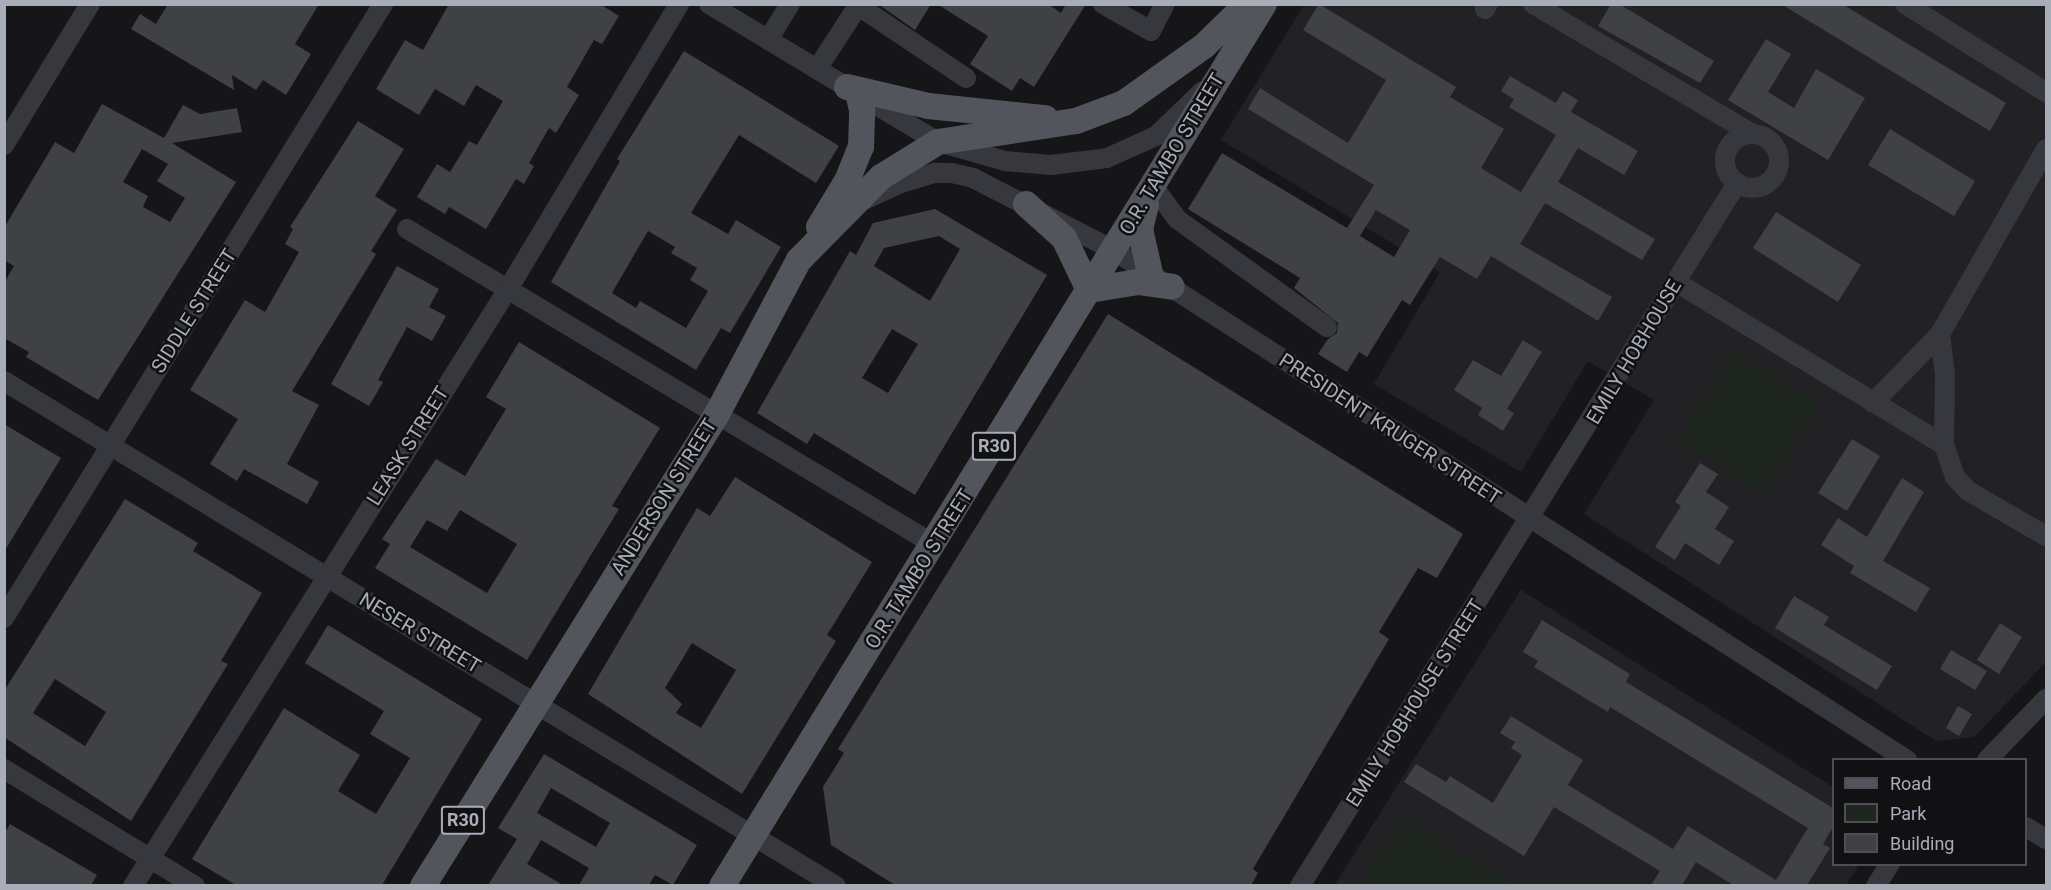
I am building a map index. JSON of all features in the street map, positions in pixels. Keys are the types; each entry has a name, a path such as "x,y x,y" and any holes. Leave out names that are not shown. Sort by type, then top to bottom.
{"main road":[{"name":"O.R. TAMBO STREET","path":"938,142 1018,133 1076,121 1124,103 1204,45 1247,4"},
{"name":"O.R. TAMBO STREET","path":"722,885 935,545 1264,4"},
{"path":"852,90 928,106 1076,121"},
{"path":"799,260 847,181 861,147 862,110 852,90"},
{"name":"ANDERSON STREET","path":"423,885 717,414 799,260 881,177 938,142"},
{"path":"1150,273 1140,229 1151,189"},
{"path":"1026,204 1064,238 1089,290 1138,282 1172,287"}],"street":[{"path":"4,145 90,4"},
{"name":"SIDDLE STREET","path":"4,618 383,4"},
{"name":"LEASK STREET","path":"134,885 508,289 679,4"},
{"path":"709,4 938,142 1005,161 1051,165 1107,158 1156,136 1220,74"},
{"path":"768,40 790,4"},
{"path":"1102,4 1150,31 1165,4"},
{"path":"1204,45 1233,4"},
{"path":"1533,4 1751,133 1773,142 1780,164 1767,184 1756,188 1737,183 1728,176 1724,157 1733,140 1751,133"},
{"path":"1905,4 2046,92"},
{"path":"817,69 854,12 863,9 966,78"},
{"path":"1873,403 1940,334 2046,149"},
{"name":"PRESIDENT KRUGER STREET","path":"854,205 898,184 935,173 974,178 1026,204 1113,250 1150,273 1529,520 1905,758"},
{"name":"EMILY HOBHOUSE","path":"1529,520 1737,183"},
{"path":"1151,189 1177,219 1327,327"},
{"path":"407,229 935,545"},
{"path":"1676,282 1944,445"},
{"path":"1940,334 1945,373 1944,445 1955,477 1968,491 2046,536"},
{"name":"NESER STREET","path":"4,381 836,885"},
{"name":"EMILY HOBHOUSE STREET","path":"1300,885 1529,520"},
{"path":"1988,758 2046,699"},
{"path":"4,769 195,885"},
{"path":"2027,829 2046,839"},
{"path":"1876,885 1889,866"}],"shaded area":[{"path":"1304,5 2046,5 2046,662 1974,737 1936,741 1584,514 1654,400 1588,361 1521,472 1374,384 1440,272 1221,140"},
{"path":"1521,590 1832,786 1832,866 1858,866 1845,886 1334,886"}],"green space":[{"path":"1732,351 1818,403 1764,493 1678,441"},
{"path":"1401,817 1514,885 1360,885"}],"building":[{"path":"168,4 319,4 295,44 311,54 286,95 263,80 256,90 232,75 234,90 131,29 140,14 156,24"},
{"path":"449,4 600,4 619,16 602,44 594,40 567,87 579,95 556,133 549,128 529,163 534,166 524,184 516,179 486,229 449,207 445,214 417,197 437,164 450,172 469,141 477,145 503,101 476,85 464,106 435,89 419,115 376,89 405,40 423,50"},
{"path":"878,4 931,4 915,30"},
{"path":"937,4 1048,4 1061,13 1066,4 1086,4 1034,87 1020,78 1012,91 970,64 988,36"},
{"path":"1319,4 1456,87 1450,97 1504,129 1481,168 1521,192 1556,135 1509,107 1514,99 1501,91 1510,76 1556,103 1563,91 1578,100 1571,112 1638,151 1624,175 1578,148 1558,182 1655,239 1642,260 1545,203 1520,244 1612,297 1598,321 1491,256 1477,279 1440,257 1410,305 1402,300 1367,357 1359,352 1347,372 1318,354 1328,339 1337,333 1338,323 1294,288 1300,278 1188,209 1222,153 1347,228 1374,185 1248,109 1260,88 1348,143 1386,80 1303,30","holes":["1376,210 1410,230 1394,257 1360,236"]},
{"path":"1611,4 1619,4 1714,61 1700,83 1598,26"},
{"path":"1781,4 1842,4 2006,103 1990,131"},
{"path":"1766,39 1791,54 1768,92 1794,108 1816,69 1865,98 1828,160 1728,100"},
{"path":"684,51 839,146 816,183 739,135 691,213 728,234 736,220 781,247 730,333 721,328 696,370 551,282 620,161 617,159","holes":["648,231 675,247 671,253 697,268 690,280 708,291 686,328 640,301 636,308 612,293"]},
{"path":"102,104 164,138 183,105 200,114 237,108 242,132 172,143 236,182 98,400 26,357 29,352 4,338 4,283 14,266 4,260 4,228 55,142 74,153","holes":["142,149 168,164 157,181 185,198 170,222 143,207 148,196 123,182"]},
{"path":"358,121 404,149 375,196 397,210 371,251 376,254 292,391 319,405 287,464 319,482 307,504 244,469 237,481 210,464 238,419 190,390 245,300 265,312 299,252 285,244 293,229 290,227"},
{"path":"1890,129 1975,181 1954,216 1868,165"},
{"path":"935,209 1047,275 915,495 814,433 807,444 757,413 850,251 856,255 873,223","holes":["939,236 960,249 930,301 874,266 884,248","892,329 918,344 888,393 862,378"]},
{"path":"1776,212 1861,265 1838,302 1753,248"},
{"path":"397,266 439,289 429,307 446,316 432,341 407,327 378,380 383,382 369,406 331,384"},
{"path":"1108,314 1463,534 1437,578 1418,568 1379,632 1389,639 1253,869 1258,873 1251,885 895,885 831,845 823,787 844,753 838,749"},
{"path":"1523,340 1542,352 1507,409 1514,413 1503,431 1478,415 1482,408 1454,390 1473,360 1501,376"},
{"path":"519,342 660,428 612,506 619,509 527,660 375,568 390,544 382,539 436,459 465,476 506,409 486,397","holes":["460,510 517,544 487,593 410,547 427,520 447,531"]},
{"path":"4,424 61,458 4,552"},
{"path":"1852,439 1880,456 1847,511 1818,493"},
{"path":"1700,463 1718,474 1706,492 1729,507 1715,529 1734,541 1719,565 1685,543 1675,560 1655,547 1681,506 1675,502"},
{"path":"735,477 872,562 827,635 836,641 742,794 588,694 697,508 710,516","holes":["692,643 736,670 701,728 676,713 682,704 665,688"]},
{"path":"1902,478 1924,492 1883,561 1930,588 1916,612 1850,573 1854,566 1821,545 1838,518 1867,537"},
{"path":"125,499 198,543 193,551 262,593 221,661 228,664 131,821 4,737 4,691","holes":["55,679 106,712 85,746 33,713"]},
{"path":"1794,596 1829,617 1824,625 1892,666 1877,690 1775,628"},
{"path":"1542,620 1630,674 1626,682 1832,807 1832,829 1823,844 1830,848 1807,885 1733,885 1696,862 1682,885 1651,885 1660,871 1554,807 1524,856 1404,782 1416,764 1446,782 1450,776 1493,803 1522,755 1511,748 1515,742 1500,733 1511,716 1583,760 1568,785 1673,849 1688,826 1776,880 1808,828 1610,707 1608,712 1534,667 1538,661 1523,652"},
{"path":"2000,623 2022,637 1999,674 1977,660"},
{"path":"328,625 482,719 382,885 236,885 192,859 284,708 360,755 338,791 376,814 410,758 370,734 384,711 305,663"},
{"path":"1951,650 1987,671 1975,690 1940,669"},
{"path":"1958,706 1972,714 1959,736 1946,728"},
{"path":"544,754 697,845 673,885 655,875 649,885 579,885 589,868 541,840 527,864 563,885 488,885 517,839 498,828","holes":["551,788 610,823 596,847 537,813"]},
{"path":"10,824 97,875 91,885 4,885 4,834"}]}
